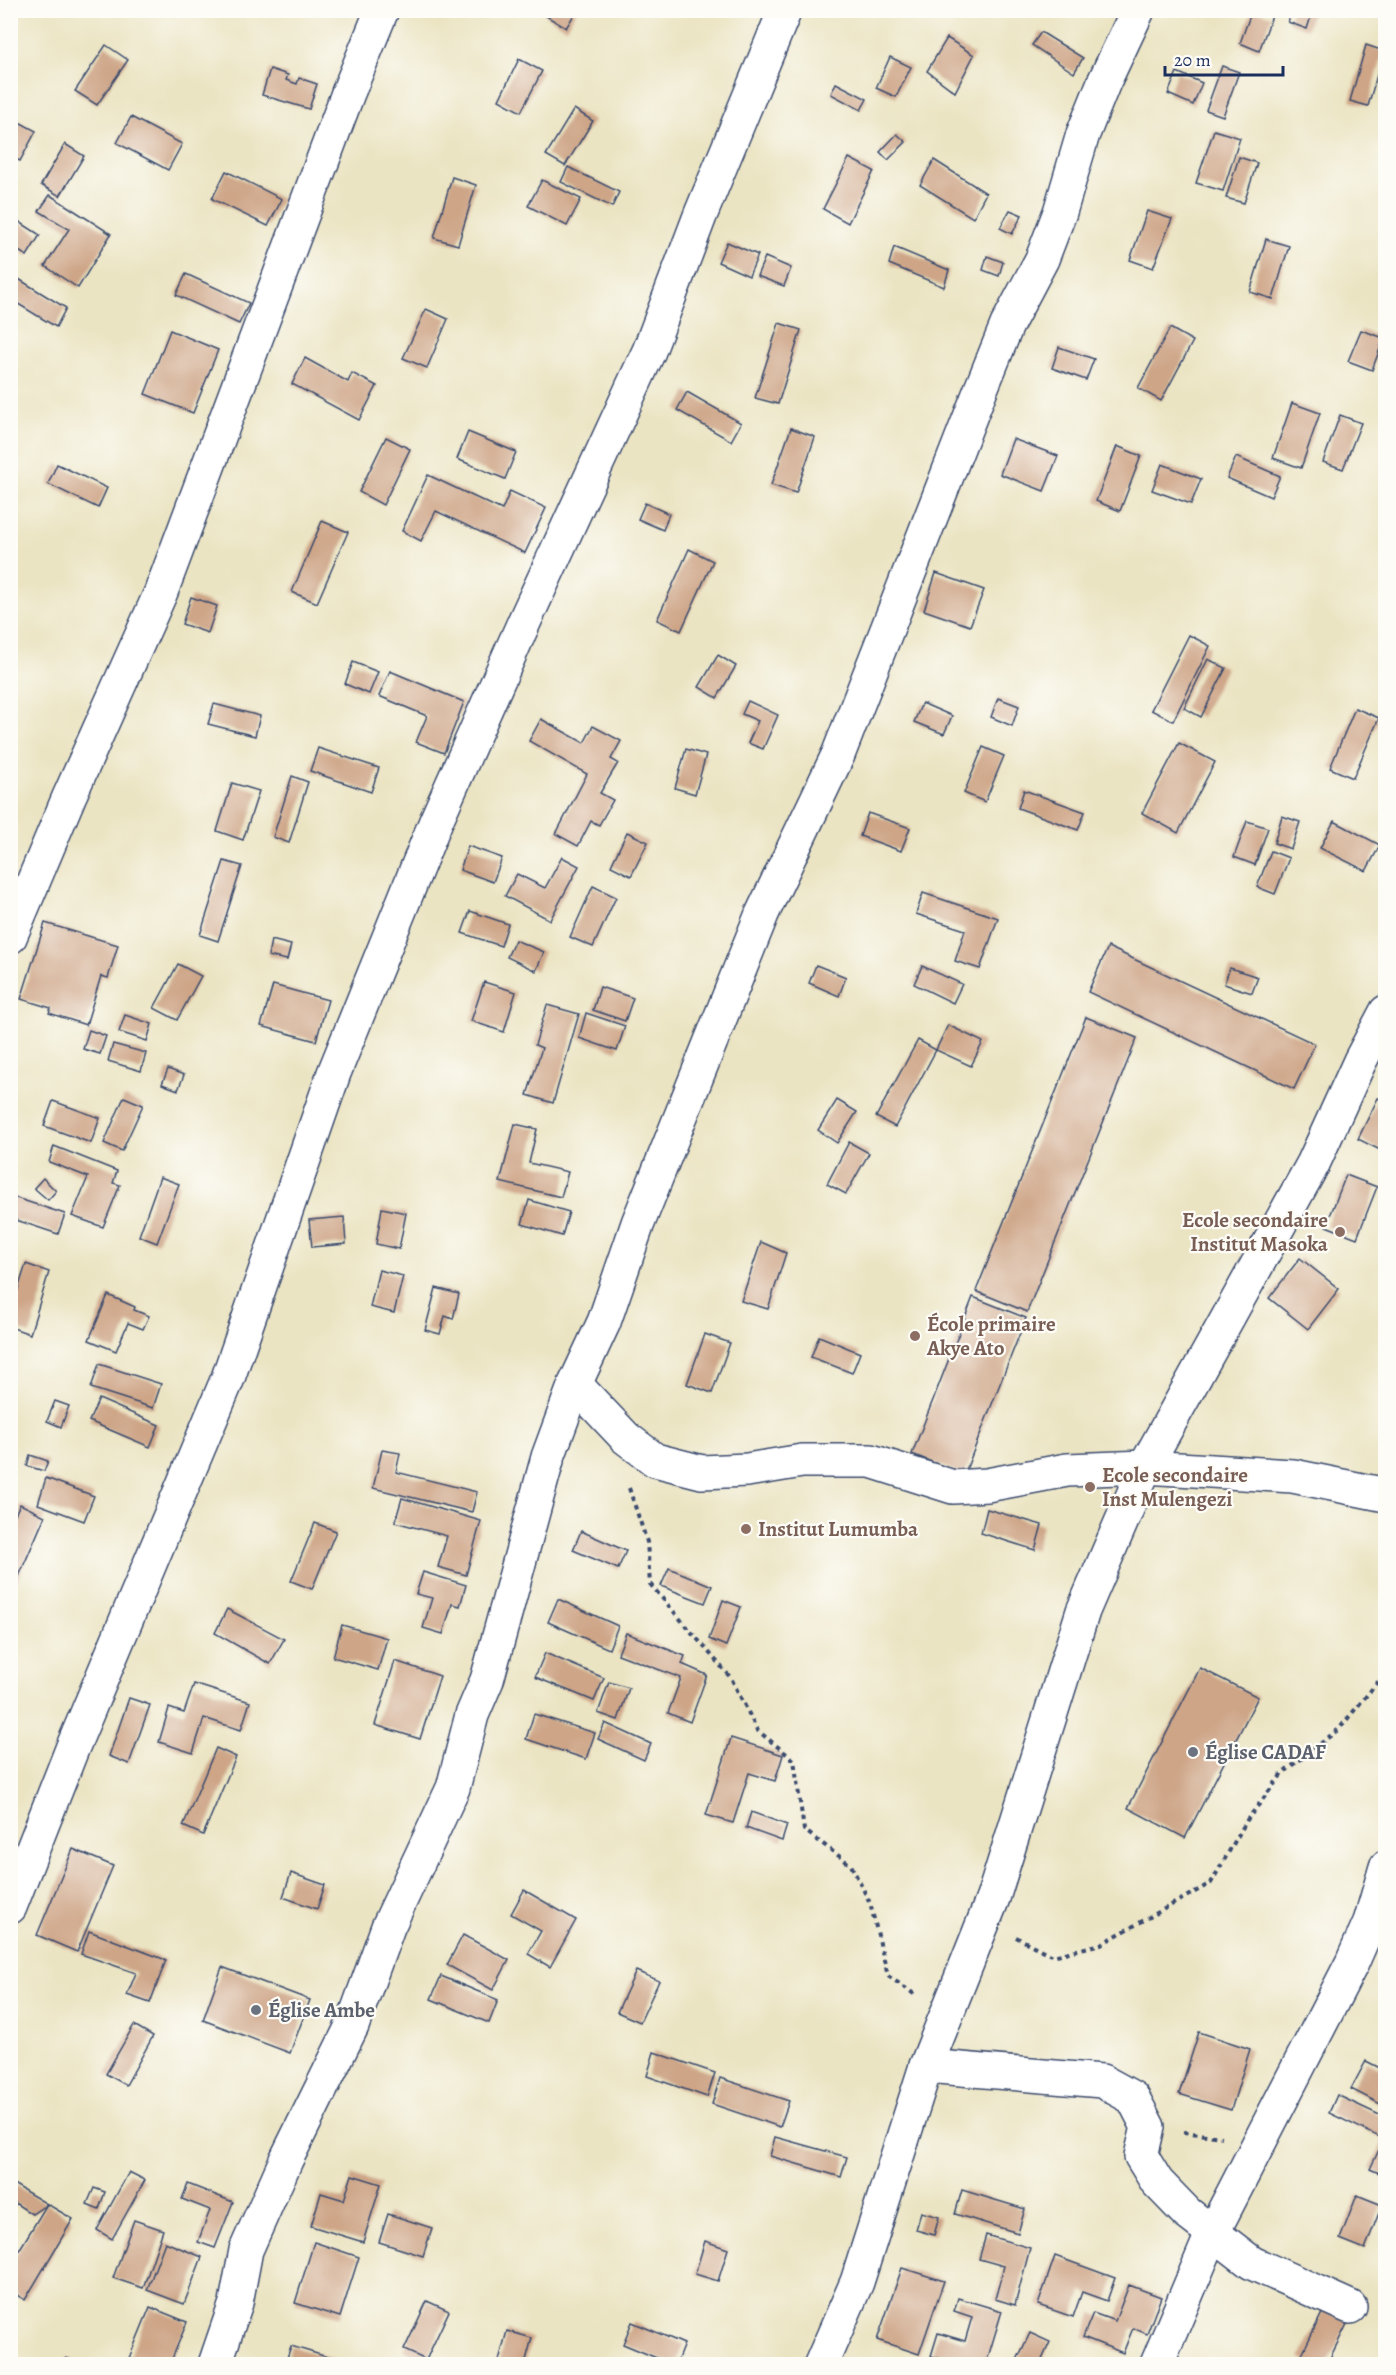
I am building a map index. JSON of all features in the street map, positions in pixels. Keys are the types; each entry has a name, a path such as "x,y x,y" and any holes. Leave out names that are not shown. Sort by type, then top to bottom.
{"street":[{"path":"10,937 69,797 161,592 348,93 382,10"},
{"path":"10,1907 81,1727 228,1378 334,1073 436,821 525,620 650,351 700,216 785,10"},
{"path":"215,2364 236,2303 246,2250 286,2160 352,2026 388,1927 453,1788 472,1715 493,1661 548,1457 575,1384 604,1322 638,1223 762,914 838,755 981,389 1007,326 1042,259 1060,212 1083,134 1104,82 1138,10"},
{"path":"821,2364 857,2282 926,2066 993,1898 1083,1611 1145,1467 1313,1164 1373,1067 1386,1012"},
{"path":"575,1384 626,1438 655,1460 702,1472 747,1470 802,1461 871,1461 953,1487 987,1485 1067,1470 1145,1467 1293,1476 1386,1495"},
{"path":"1157,2364 1212,2234 1370,1922 1386,1867"},
{"path":"926,2066 1102,2081 1133,2098 1148,2127 1142,2156 1157,2182 1187,2213 1252,2263 1350,2307"}],"path":[{"path":"626,1438 623,1469 647,1542 650,1584 730,1678 757,1730 794,1760 804,1830 851,1864 870,1903 888,1976 946,2016"},
{"path":"983,1921 1053,1956 1101,1944 1211,1883 1247,1820 1282,1774 1339,1729 1386,1672"},
{"path":"1148,2127 1260,2143"}],"building":[{"path":"549,10 577,10 566,28 546,16"},
{"path":"1252,10 1272,16 1259,51 1240,43"},
{"path":"1292,10 1313,10 1307,29 1288,22"},
{"path":"1041,32 1083,58 1074,73 1032,45"},
{"path":"947,38 974,55 955,92 927,71"},
{"path":"106,45 128,60 97,105 75,91"},
{"path":"1366,45 1384,51 1368,106 1350,101"},
{"path":"890,57 911,67 896,97 876,88"},
{"path":"519,59 542,71 521,112 499,100"},
{"path":"1222,66 1239,72 1223,116 1206,110"},
{"path":"270,69 288,75 286,80 297,84 299,78 317,84 309,109 262,95"},
{"path":"1177,72 1202,83 1193,105 1168,94"},
{"path":"836,83 867,99 861,110 831,94"},
{"path":"574,109 593,121 565,166 546,155"},
{"path":"10,117 36,131 20,161 10,156"},
{"path":"131,117 182,144 168,170 117,143"},
{"path":"1214,130 1240,138 1223,191 1196,183"},
{"path":"897,134 906,142 888,160 880,152"},
{"path":"65,144 84,156 60,196 41,185"},
{"path":"1239,157 1257,163 1244,203 1226,198"},
{"path":"849,158 874,171 848,223 823,209"},
{"path":"934,160 986,193 973,218 920,185"},
{"path":"568,167 619,192 612,207 561,182"},
{"path":"226,171 282,199 268,226 212,199"},
{"path":"452,177 476,185 458,245 434,238"},
{"path":"542,180 581,199 567,226 528,206"},
{"path":"50,195 111,234 78,288 45,266 69,229 39,211"},
{"path":"1010,210 1022,215 1012,234 1000,228"},
{"path":"1147,211 1172,219 1153,268 1130,260"},
{"path":"15,219 40,235 27,256 10,246 10,226"},
{"path":"1266,239 1289,246 1273,299 1250,292"},
{"path":"727,242 758,255 749,276 718,262"},
{"path":"894,247 949,270 944,287 889,264"},
{"path":"987,256 1003,262 999,276 983,270"},
{"path":"765,257 791,268 784,286 757,276"},
{"path":"186,274 249,303 239,324 176,295"},
{"path":"17,278 66,308 56,327 10,299 10,289"},
{"path":"426,309 448,319 427,368 403,358"},
{"path":"779,323 801,330 778,404 755,398"},
{"path":"1170,328 1193,341 1161,401 1138,388"},
{"path":"170,330 218,350 193,413 145,394"},
{"path":"1361,330 1384,338 1372,370 1348,361"},
{"path":"1059,347 1094,359 1086,380 1052,368"},
{"path":"305,358 348,382 352,373 377,386 359,420 292,384"},
{"path":"687,392 741,423 731,441 677,410"},
{"path":"1292,403 1320,413 1301,468 1273,458"},
{"path":"1340,415 1361,423 1343,469 1323,462"},
{"path":"791,428 815,437 796,493 771,485"},
{"path":"468,432 516,452 505,479 457,459"},
{"path":"386,437 410,449 383,505 359,492"},
{"path":"1013,439 1058,456 1044,491 1000,474"},
{"path":"1117,446 1141,456 1120,511 1096,501"},
{"path":"1236,457 1280,476 1271,497 1227,478"},
{"path":"57,464 107,488 98,508 48,484"},
{"path":"1162,464 1201,479 1191,504 1152,490"},
{"path":"428,475 502,510 510,491 546,508 525,553 436,511 421,541 402,531"},
{"path":"645,503 669,514 663,530 638,519"},
{"path":"322,521 348,532 317,603 292,592"},
{"path":"689,549 713,561 681,631 657,620"},
{"path":"936,573 984,590 970,626 924,610"},
{"path":"191,597 217,606 208,633 182,624"},
{"path":"1189,635 1210,646 1173,721 1151,710"},
{"path":"718,655 736,666 717,698 699,687"},
{"path":"1208,659 1226,668 1201,717 1184,708"},
{"path":"353,662 378,672 369,694 345,684"},
{"path":"390,671 464,702 444,753 416,742 427,716 379,696"},
{"path":"998,698 1019,706 1012,726 991,717"},
{"path":"748,701 778,715 763,749 748,743 758,721 742,714"},
{"path":"922,703 952,716 944,734 914,722"},
{"path":"214,704 260,716 255,736 208,724"},
{"path":"1355,708 1379,718 1353,778 1330,768"},
{"path":"541,719 584,743 593,726 621,741 611,759 618,763 600,793 613,800 599,825 591,821 578,846 556,834 587,774 529,741"},
{"path":"1179,743 1215,762 1178,833 1142,813"},
{"path":"983,747 1004,756 985,802 964,793"},
{"path":"318,748 379,768 371,792 310,771"},
{"path":"686,749 706,755 695,794 675,788"},
{"path":"292,776 308,782 289,843 273,837"},
{"path":"232,783 259,791 243,840 217,831"},
{"path":"1024,790 1085,812 1078,830 1018,808"},
{"path":"868,813 910,828 901,851 860,836"},
{"path":"1282,816 1300,822 1291,849 1274,843"},
{"path":"1247,821 1268,828 1255,865 1234,857"},
{"path":"1334,821 1380,845 1366,871 1320,848"},
{"path":"627,832 648,842 631,876 611,866"},
{"path":"468,846 502,858 493,882 460,870"},
{"path":"1271,851 1289,858 1275,894 1257,887"},
{"path":"562,857 579,866 550,920 505,896 517,874 545,888"},
{"path":"224,861 242,866 218,941 200,935"},
{"path":"593,886 616,897 593,947 570,937"},
{"path":"923,893 998,918 980,969 955,961 965,930 916,914"},
{"path":"470,911 508,924 501,946 462,933"},
{"path":"45,923 118,945 108,978 101,976 86,1025 49,1013 51,1008 21,999"},
{"path":"271,940 291,945 287,960 268,956"},
{"path":"515,940 544,952 536,971 507,957"},
{"path":"1108,947 1315,1044 1294,1089 1088,992"},
{"path":"178,964 201,976 177,1020 154,1008"},
{"path":"816,965 846,977 839,996 809,983"},
{"path":"922,966 962,984 953,1003 914,984"},
{"path":"1230,968 1258,977 1252,993 1224,984"},
{"path":"484,982 516,992 504,1032 471,1021"},
{"path":"273,985 328,1000 316,1041 261,1026"},
{"path":"600,987 633,998 625,1021 593,1010"},
{"path":"547,1005 579,1014 553,1103 527,1095 542,1048 535,1045"},
{"path":"586,1013 625,1026 617,1051 579,1038"},
{"path":"125,1015 152,1024 147,1041 119,1032"},
{"path":"1086,1017 1137,1038 1027,1312 976,1291"},
{"path":"948,1025 983,1042 971,1066 936,1050"},
{"path":"89,1030 106,1036 100,1054 83,1049"},
{"path":"918,1040 936,1050 895,1127 876,1117"},
{"path":"113,1044 146,1053 141,1071 108,1061"},
{"path":"168,1069 184,1075 178,1090 162,1084"},
{"path":"124,1097 143,1105 122,1151 104,1143"},
{"path":"1378,1098 1386,1102 1386,1153 1358,1139"},
{"path":"837,1100 857,1112 837,1143 818,1130"},
{"path":"53,1101 100,1118 91,1143 44,1126"},
{"path":"515,1124 537,1129 529,1163 568,1172 561,1197 500,1182"},
{"path":"849,1142 869,1153 846,1194 827,1184"},
{"path":"54,1146 117,1171 113,1183 120,1185 103,1227 72,1216 88,1177 49,1162"},
{"path":"1346,1175 1377,1187 1357,1238 1326,1226"},
{"path":"160,1177 179,1184 157,1243 139,1236"},
{"path":"43,1178 56,1191 48,1200 34,1188"},
{"path":"10,1196 65,1214 58,1234 10,1218"},
{"path":"529,1200 569,1212 562,1236 522,1224"},
{"path":"382,1208 406,1213 399,1249 376,1244"},
{"path":"344,1217 346,1244 312,1247 309,1220"},
{"path":"761,1242 786,1253 768,1309 741,1301"},
{"path":"1300,1258 1339,1289 1308,1329 1269,1298"},
{"path":"26,1264 49,1272 30,1334 10,1327 10,1298 15,1299"},
{"path":"379,1270 403,1276 394,1313 370,1307"},
{"path":"436,1288 459,1294 453,1319 445,1316 440,1334 425,1330"},
{"path":"108,1295 149,1316 143,1329 128,1323 116,1351 89,1340"},
{"path":"973,1297 1026,1318 964,1475 912,1454"},
{"path":"705,1334 730,1343 712,1393 687,1384"},
{"path":"819,1336 860,1353 852,1373 811,1357"},
{"path":"99,1364 161,1384 153,1408 91,1388"},
{"path":"99,1399 159,1425 150,1447 89,1421"},
{"path":"55,1401 69,1406 61,1427 47,1421"},
{"path":"382,1450 400,1453 396,1472 477,1492 472,1512 373,1488"},
{"path":"30,1455 48,1461 44,1471 27,1466"},
{"path":"46,1478 94,1496 84,1521 38,1504"},
{"path":"402,1498 481,1521 466,1575 438,1567 447,1536 395,1522"},
{"path":"20,1504 45,1516 16,1583 10,1581 10,1525"},
{"path":"987,1509 1042,1525 1035,1550 981,1533"},
{"path":"315,1523 336,1531 312,1589 291,1581"},
{"path":"581,1531 626,1551 618,1569 573,1550"},
{"path":"669,1568 712,1586 705,1603 661,1586"},
{"path":"423,1572 466,1585 460,1606 452,1604 443,1634 423,1628 432,1598 416,1594"},
{"path":"558,1599 618,1626 609,1649 548,1622"},
{"path":"723,1600 741,1607 726,1646 709,1639"},
{"path":"227,1609 284,1639 270,1664 215,1633"},
{"path":"342,1625 387,1638 378,1670 333,1657"},
{"path":"626,1633 685,1656 682,1664 707,1675 690,1722 668,1713 681,1678 618,1654"},
{"path":"545,1653 604,1678 594,1701 535,1677"},
{"path":"395,1661 440,1676 420,1739 375,1725"},
{"name":"Église CADAF","path":"1200,1668 1258,1697 1185,1838 1128,1808"},
{"path":"609,1682 629,1688 618,1720 598,1713"},
{"path":"194,1684 250,1702 241,1730 204,1718 193,1753 159,1742 169,1708 184,1713"},
{"path":"129,1698 150,1705 129,1764 109,1756"},
{"path":"534,1714 595,1733 586,1759 526,1739"},
{"path":"605,1723 651,1744 644,1760 598,1739"},
{"path":"731,1738 783,1755 775,1781 749,1773 733,1823 706,1815"},
{"path":"216,1748 236,1757 203,1835 183,1826"},
{"path":"751,1812 787,1825 782,1841 746,1828"},
{"path":"73,1849 113,1866 77,1952 37,1935"},
{"path":"291,1873 325,1885 317,1909 283,1897"},
{"path":"524,1890 576,1920 550,1967 528,1954 541,1931 511,1914"},
{"path":"89,1931 166,1960 150,2003 127,1995 136,1973 81,1954"},
{"path":"463,1935 509,1960 493,1990 447,1965"},
{"name":"Église Ambe","path":"222,1967 310,2000 290,2053 203,2020"},
{"path":"636,1971 659,1981 640,2022 617,2012"},
{"path":"441,1976 498,2000 489,2023 431,1999"},
{"path":"134,2025 153,2036 126,2085 106,2074"},
{"path":"1199,2032 1250,2049 1231,2110 1179,2094"},
{"path":"654,2052 715,2073 707,2097 647,2076"},
{"path":"1366,2061 1386,2071 1386,2107 1351,2089"},
{"path":"720,2078 789,2101 780,2127 712,2104"},
{"path":"1337,2095 1386,2118 1386,2176 1370,2169 1384,2139 1329,2113"},
{"path":"775,2137 847,2157 841,2177 770,2156"},
{"path":"129,2172 145,2180 112,2239 97,2230"},
{"path":"352,2175 381,2184 363,2242 311,2226 321,2193 344,2200"},
{"path":"10,2182 47,2204 32,2214 10,2200"},
{"path":"188,2184 233,2202 215,2248 198,2242 210,2210 182,2199"},
{"path":"94,2188 105,2192 99,2209 87,2204"},
{"path":"962,2190 1025,2209 1018,2233 955,2214"},
{"path":"1357,2195 1382,2205 1365,2249 1340,2239"},
{"path":"47,2204 73,2219 25,2300 10,2291 10,2261 12,2262"},
{"path":"921,2212 939,2217 934,2235 916,2230"},
{"path":"388,2214 432,2228 423,2256 379,2242"},
{"path":"134,2220 163,2230 143,2288 113,2278"},
{"path":"986,2235 1030,2248 1015,2305 995,2299 1004,2266 979,2259"},
{"path":"705,2241 728,2249 718,2281 695,2274"},
{"path":"165,2242 202,2257 184,2304 147,2290"},
{"path":"314,2242 359,2257 340,2317 295,2303"},
{"path":"1055,2256 1115,2278 1107,2301 1082,2292 1073,2317 1038,2305"},
{"path":"902,2268 944,2281 919,2354 877,2340"},
{"path":"1129,2285 1161,2297 1147,2334 1133,2328 1123,2353 1083,2337 1093,2313 1115,2321"},
{"path":"958,2298 1002,2311 986,2364 958,2364 931,2356 938,2333 965,2341 972,2317 954,2311"},
{"path":"427,2301 449,2311 426,2360 404,2350"},
{"path":"150,2307 187,2322 170,2364 127,2363"},
{"path":"1324,2309 1349,2320 1327,2364 1315,2364 1300,2358"},
{"path":"632,2322 684,2344 676,2364 623,2344"},
{"path":"507,2331 532,2338 525,2364 498,2364"},
{"path":"1030,2333 1050,2342 1040,2364 1015,2364"},
{"path":"291,2346 334,2359 332,2364 285,2364"},
{"path":"66,2358 83,2364 64,2364"}],"place":[{"name":"Ecole secondaire Institut Masoka","path":"1340,1232"},
{"name":"École primaire Akye Ato","path":"915,1336"},
{"name":"Ecole secondaire Inst Mulengezi","path":"1090,1487"},
{"name":"Institut Lumumba","path":"746,1529"},
{"name":"Église CADAF","path":"1193,1752"},
{"name":"Église Ambe","path":"256,2010"}]}
